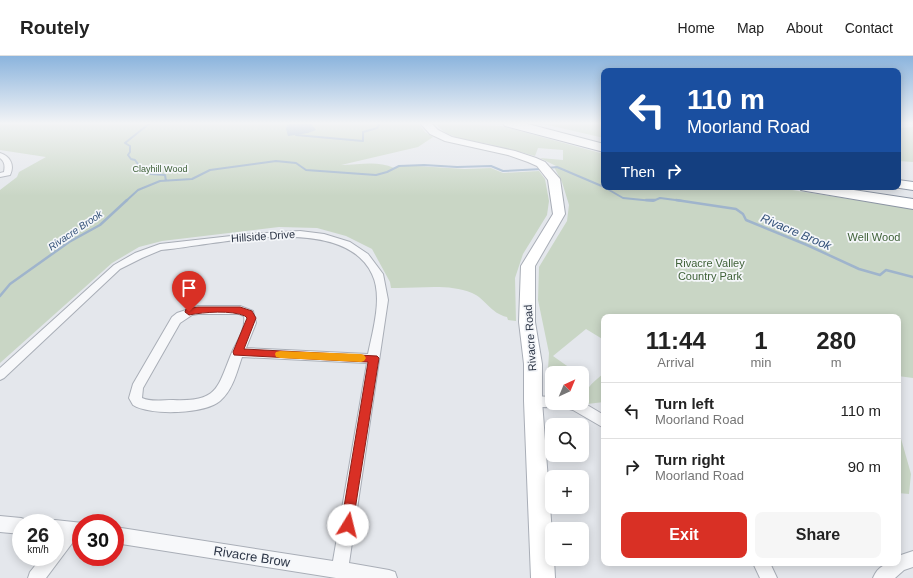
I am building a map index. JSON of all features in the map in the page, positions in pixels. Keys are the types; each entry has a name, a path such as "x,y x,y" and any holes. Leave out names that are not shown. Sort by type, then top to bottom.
{"highway":[{"path":"901,175 913,177"},
{"path":"901,184 913,186"},
{"path":"825,190 913,204"},
{"path":"897,190 913,192"}],"main road":[{"name":"Rivacre Road","path":"486,147 511,153 541,164 554,179 559,214 528,266 527,322 533,364 542,402 543,578"}],"street":[{"path":"0,155 8,162 9,168 6,174"},
{"name":"Hillside Drive","path":"0,375 117,267 132,258 160,247 288,233 307,234 342,242 360,252 376,269 382,288 383,300 340,570"},
{"path":"198,310 240,310 249,314 251,318 249,325 238,352 220,394 208,402 199,405 147,405 140,404 136,401 135,396 137,388 144,374 176,320 185,314 198,310"},
{"path":"238,352 374,358"},
{"path":"584,410 601,420"},
{"path":"0,524 12,525"},
{"path":"64,544 72,535"},
{"name":"Rivacre Brow","path":"124,537 389,578"},
{"path":"901,563 913,559"},
{"path":"36,578 45,566"},
{"path":"763,566 769,578"},
{"path":"881,578 896,566"}],"green space":[{"name":"Clayhill Wood","path":"0,147 416,147 341,165 381,164 394,168 417,166 465,169 491,168 503,173 539,171 545,179 549,201 547,215 523,254 515,278 516,321 508,320 507,317 496,312 477,296 462,290 443,287 391,288 390,282 372,249 346,236 317,228 279,227 162,241 139,247 112,263 0,363 0,190 17,177 19,172 46,157 0,150"},
{"path":"502,147 580,147 601,153 601,190 792,190 913,209 913,378 901,376 901,314 601,314 601,338 586,329 553,356 567,366 548,366 549,353 538,300 539,267 567,221 569,205 562,182 554,167 556,166 540,158 563,160 563,150 538,148 535,156"},
{"path":"901,147 913,147 913,162 901,161"},
{"path":"601,376 601,402 589,404 590,387"},
{"path":"901,439 911,474 909,494 901,493"}],"waterway":[{"path":"130,147 128,155 131,159 135,160 143,171 151,174 165,175 166,181"},
{"name":"Rivacre Brook","path":"166,181 192,179 210,170 276,161 296,163 306,170 376,175 387,172 399,166 424,165 457,167 491,166 503,171 542,169"},
{"name":"Rivacre Brook","path":"547,168 557,167 601,186"},
{"name":"Rivacre Brook","path":"126,201 138,190 160,181 166,181"},
{"name":"Rivacre Brook","path":"609,190 623,198 653,201 660,198 680,201"},
{"name":"Rivacre Brook","path":"0,296 10,284 69,242 100,225 127,200"},
{"name":"Rivacre Brook","path":"646,200 655,200"},
{"name":"Rivacre Brook","path":"676,200 680,201"},
{"name":"Rivacre Brook","path":"680,201 736,209 743,214 746,220 807,245 859,269 880,275 886,270 913,277"}],"slow traffic":[{"path":"280,354 361,358"}],"route":[{"path":"189,312 198,310 246,311 251,318 238,352 374,358 348,525"}],"park label":[{"name":"Well Wood","path":"874,237"},
{"name":"Rivacre Valley Country Park","path":"710,269"}]}
